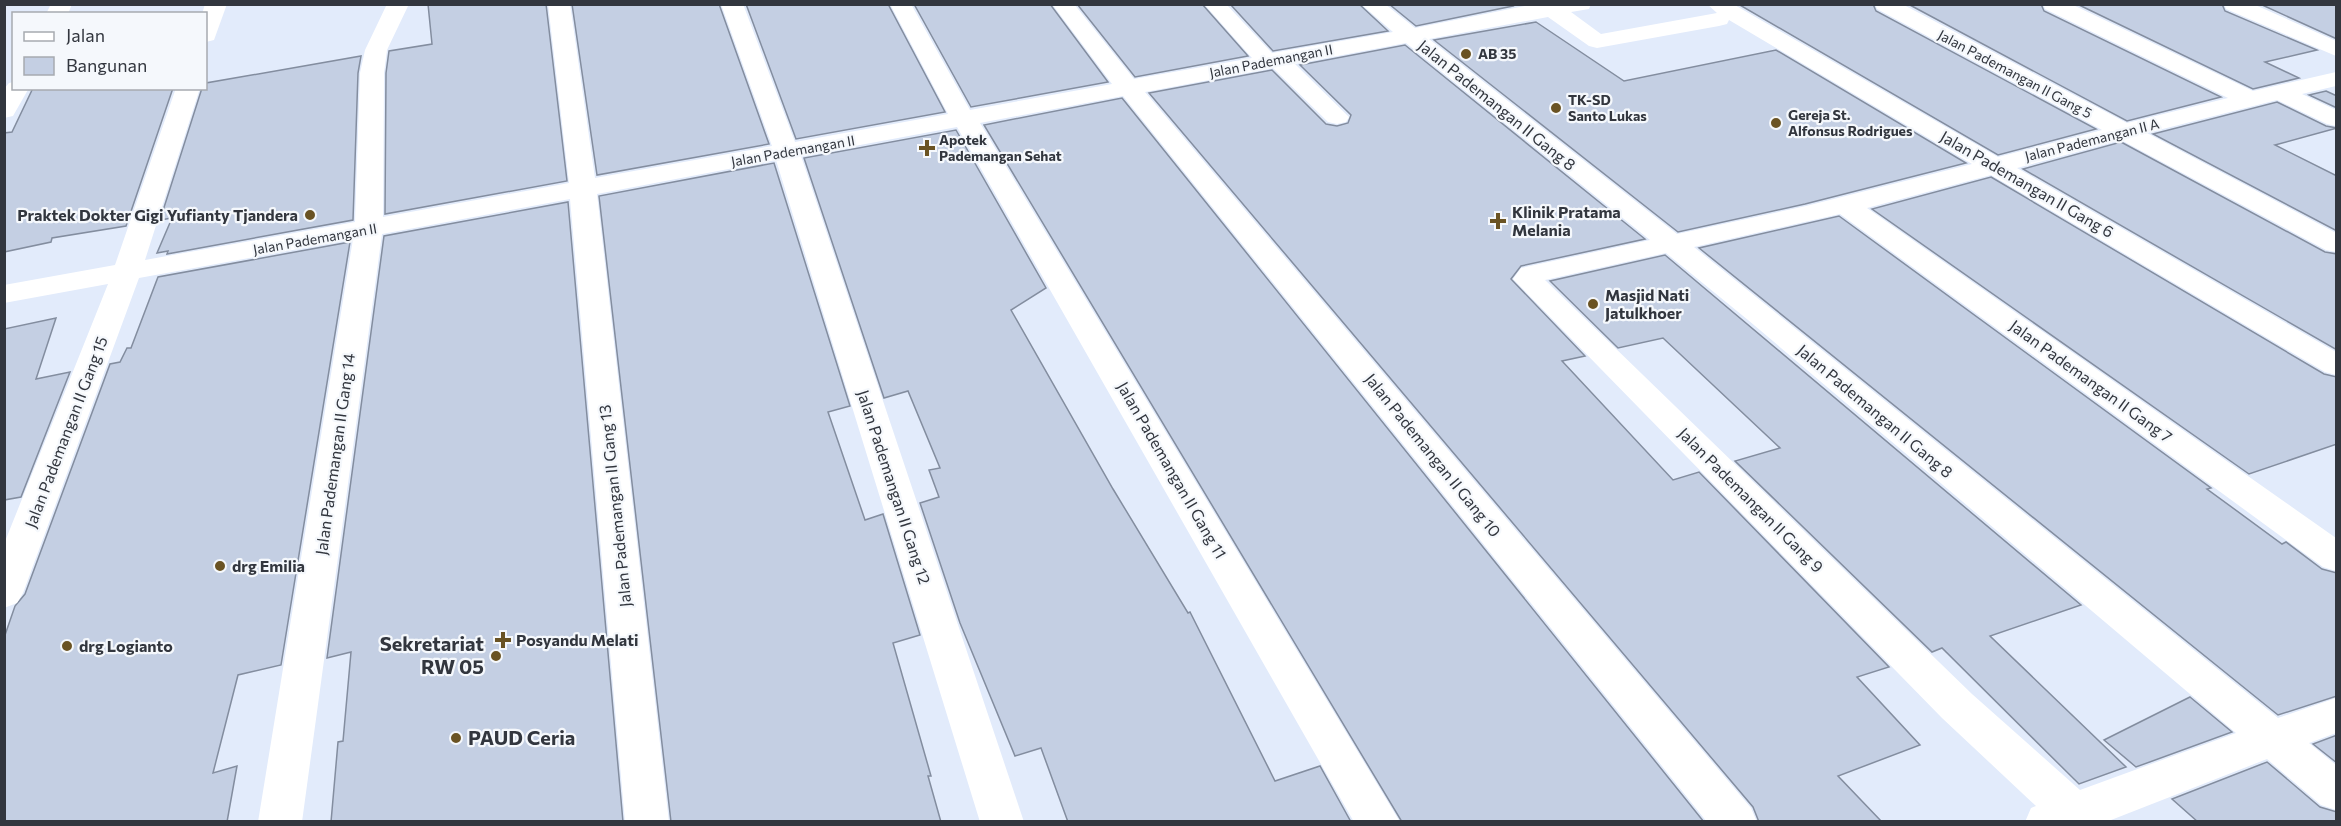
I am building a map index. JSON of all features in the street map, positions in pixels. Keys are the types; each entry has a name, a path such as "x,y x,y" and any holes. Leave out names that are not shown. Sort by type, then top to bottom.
{"street":[{"path":"207,32 216,4"},
{"name":"Jalan Pademangan II Gang 14","path":"280,822 369,229 372,73 376,50 398,4"},
{"name":"Jalan Pademangan II Gang 13","path":"559,4 583,190 647,822"},
{"name":"Jalan Pademangan II Gang 12","path":"732,4 787,153 1002,822"},
{"name":"Jalan Pademangan II Gang 11","path":"900,4 964,120 973,130 1378,822"},
{"name":"Jalan Pademangan II Gang 10","path":"1062,4 1736,822"},
{"path":"1214,4 1272,60 1337,117"},
{"name":"Jalan Pademangan II Gang 8","path":"1371,4 1759,313 2337,791"},
{"name":"Jalan Pademangan II Gang 5","path":"1885,4 2337,244"},
{"path":"2053,4 2252,100"},
{"path":"2234,4 2337,49"},
{"path":"1566,6 1597,41 1718,12"},
{"name":"Jalan Pademangan II","path":"4,294 787,153 1566,6"},
{"name":"Jalan Pademangan II Gang 6","path":"1718,12 1994,165 2337,365"},
{"name":"Jalan Pademangan II A","path":"1673,245 1845,205 1994,165 2099,140 2125,131 2337,79"},
{"path":"4,111 15,90"},
{"name":"Jalan Pademangan II Gang 15","path":"4,593 127,272 187,90"},
{"path":"2279,92 2337,118"},
{"name":"Jalan Pademangan II Gang 7","path":"1845,205 2337,557"},
{"name":"Jalan Pademangan II Gang 9","path":"1673,245 1531,274 1528,279 2069,818"},
{"path":"2069,818 2337,715"}],"building":[{"path":"428,4 546,4 567,181 385,214 386,73 389,51 432,44"},
{"path":"572,4 719,4 769,144 597,175"},
{"path":"746,4 888,4 945,112 796,139"},
{"path":"914,4 1050,4 1108,82 971,107"},
{"path":"1077,4 1202,4 1248,56 1135,77"},
{"path":"1230,4 1359,4 1388,31 1273,51"},
{"path":"1389,4 1511,4 1513,6 1416,26"},
{"path":"1738,4 1873,4 1876,11 2096,129 1998,155"},
{"path":"1908,4 2041,4 2044,11 2221,97 2127,121"},
{"path":"2077,4 2222,4 2225,11 2317,50 2265,62 2299,78 2253,89"},
{"path":"2260,4 2337,4 2337,39"},
{"path":"1536,22 1624,81 1776,50 1966,163 1805,204 1678,232 1434,40"},
{"path":"1405,45 1645,239 1521,266 1511,279 1585,356 1562,361 1673,480 1699,472 1889,667 1857,677 1920,745 1838,776 1882,822 1759,822 1753,807 1149,93 1272,70 1326,124 1337,126 1348,123 1351,115 1300,65"},
{"path":"361,56 358,73 353,220 167,254 168,251 157,253 172,218 160,220 201,90 207,90 207,83"},
{"path":"32,90 172,90 126,226 52,238 51,242 4,252 4,133 12,132"},
{"path":"2326,91 2337,96 2337,108 2309,95"},
{"path":"1122,98 1704,822 1402,822 984,125"},
{"path":"2277,102 2326,126 2337,128 2275,145 2337,176 2337,231 2153,134"},
{"path":"956,130 1046,288 1011,310 1113,489 1188,613 1190,612 1275,781 1320,766 1351,822 1068,822 1041,748 1015,756 960,623 920,503 939,497 929,470 940,468 908,391 884,398 804,158"},
{"path":"2121,142 2325,252 2337,254 2337,350 2023,169"},
{"path":"774,163 850,406 828,412 865,520 883,514 920,635 893,643 931,776 928,776 941,822 671,822 599,196"},
{"path":"1991,177 2324,374 2337,377 2337,444 2249,474 1872,209"},
{"path":"568,202 623,822 331,822 338,742 343,741 351,652 327,658 384,236"},
{"path":"1839,216 2211,488 2207,489 2282,544 2286,542 2322,569 2337,573 2337,696 2278,715 1699,248"},
{"path":"350,242 281,665 238,675 213,773 237,766 227,822 4,822 4,638 15,606 25,594 110,364 120,362 127,348 131,348 158,277"},
{"path":"1665,255 2081,605 1990,636 2126,767 2079,784 1942,648 1932,652 1735,461 1780,448 1663,338 1618,348 1550,281"},
{"path":"56,318 36,379 70,372 21,497 4,500 4,329"},
{"path":"2190,697 2232,732 2136,767 2104,740"},
{"path":"2337,735 2337,763 2313,744"},
{"path":"2267,762 2320,807 2337,812 2337,822 2198,822 2172,799"}],"place":[{"name":"AB 35","path":"1466,54"},
{"name":"TK-SD Santo Lukas","path":"1556,108"},
{"name":"Gereja St. Alfonsus Rodrigues","path":"1776,123"},
{"name":"Apotek Pademangan Sehat","path":"927,148"},
{"name":"Praktek Dokter Gigi Yufianty Tjandera","path":"310,215"},
{"name":"Klinik Pratama Melania","path":"1498,221"},
{"name":"Masjid Nati Jatulkhoer","path":"1593,304"},
{"name":"drg Emilia","path":"220,566"},
{"name":"Posyandu Melati","path":"503,640"},
{"name":"drg Logianto","path":"67,646"},
{"name":"Sekretariat RW 05","path":"496,656"},
{"name":"PAUD Ceria","path":"456,738"}]}
